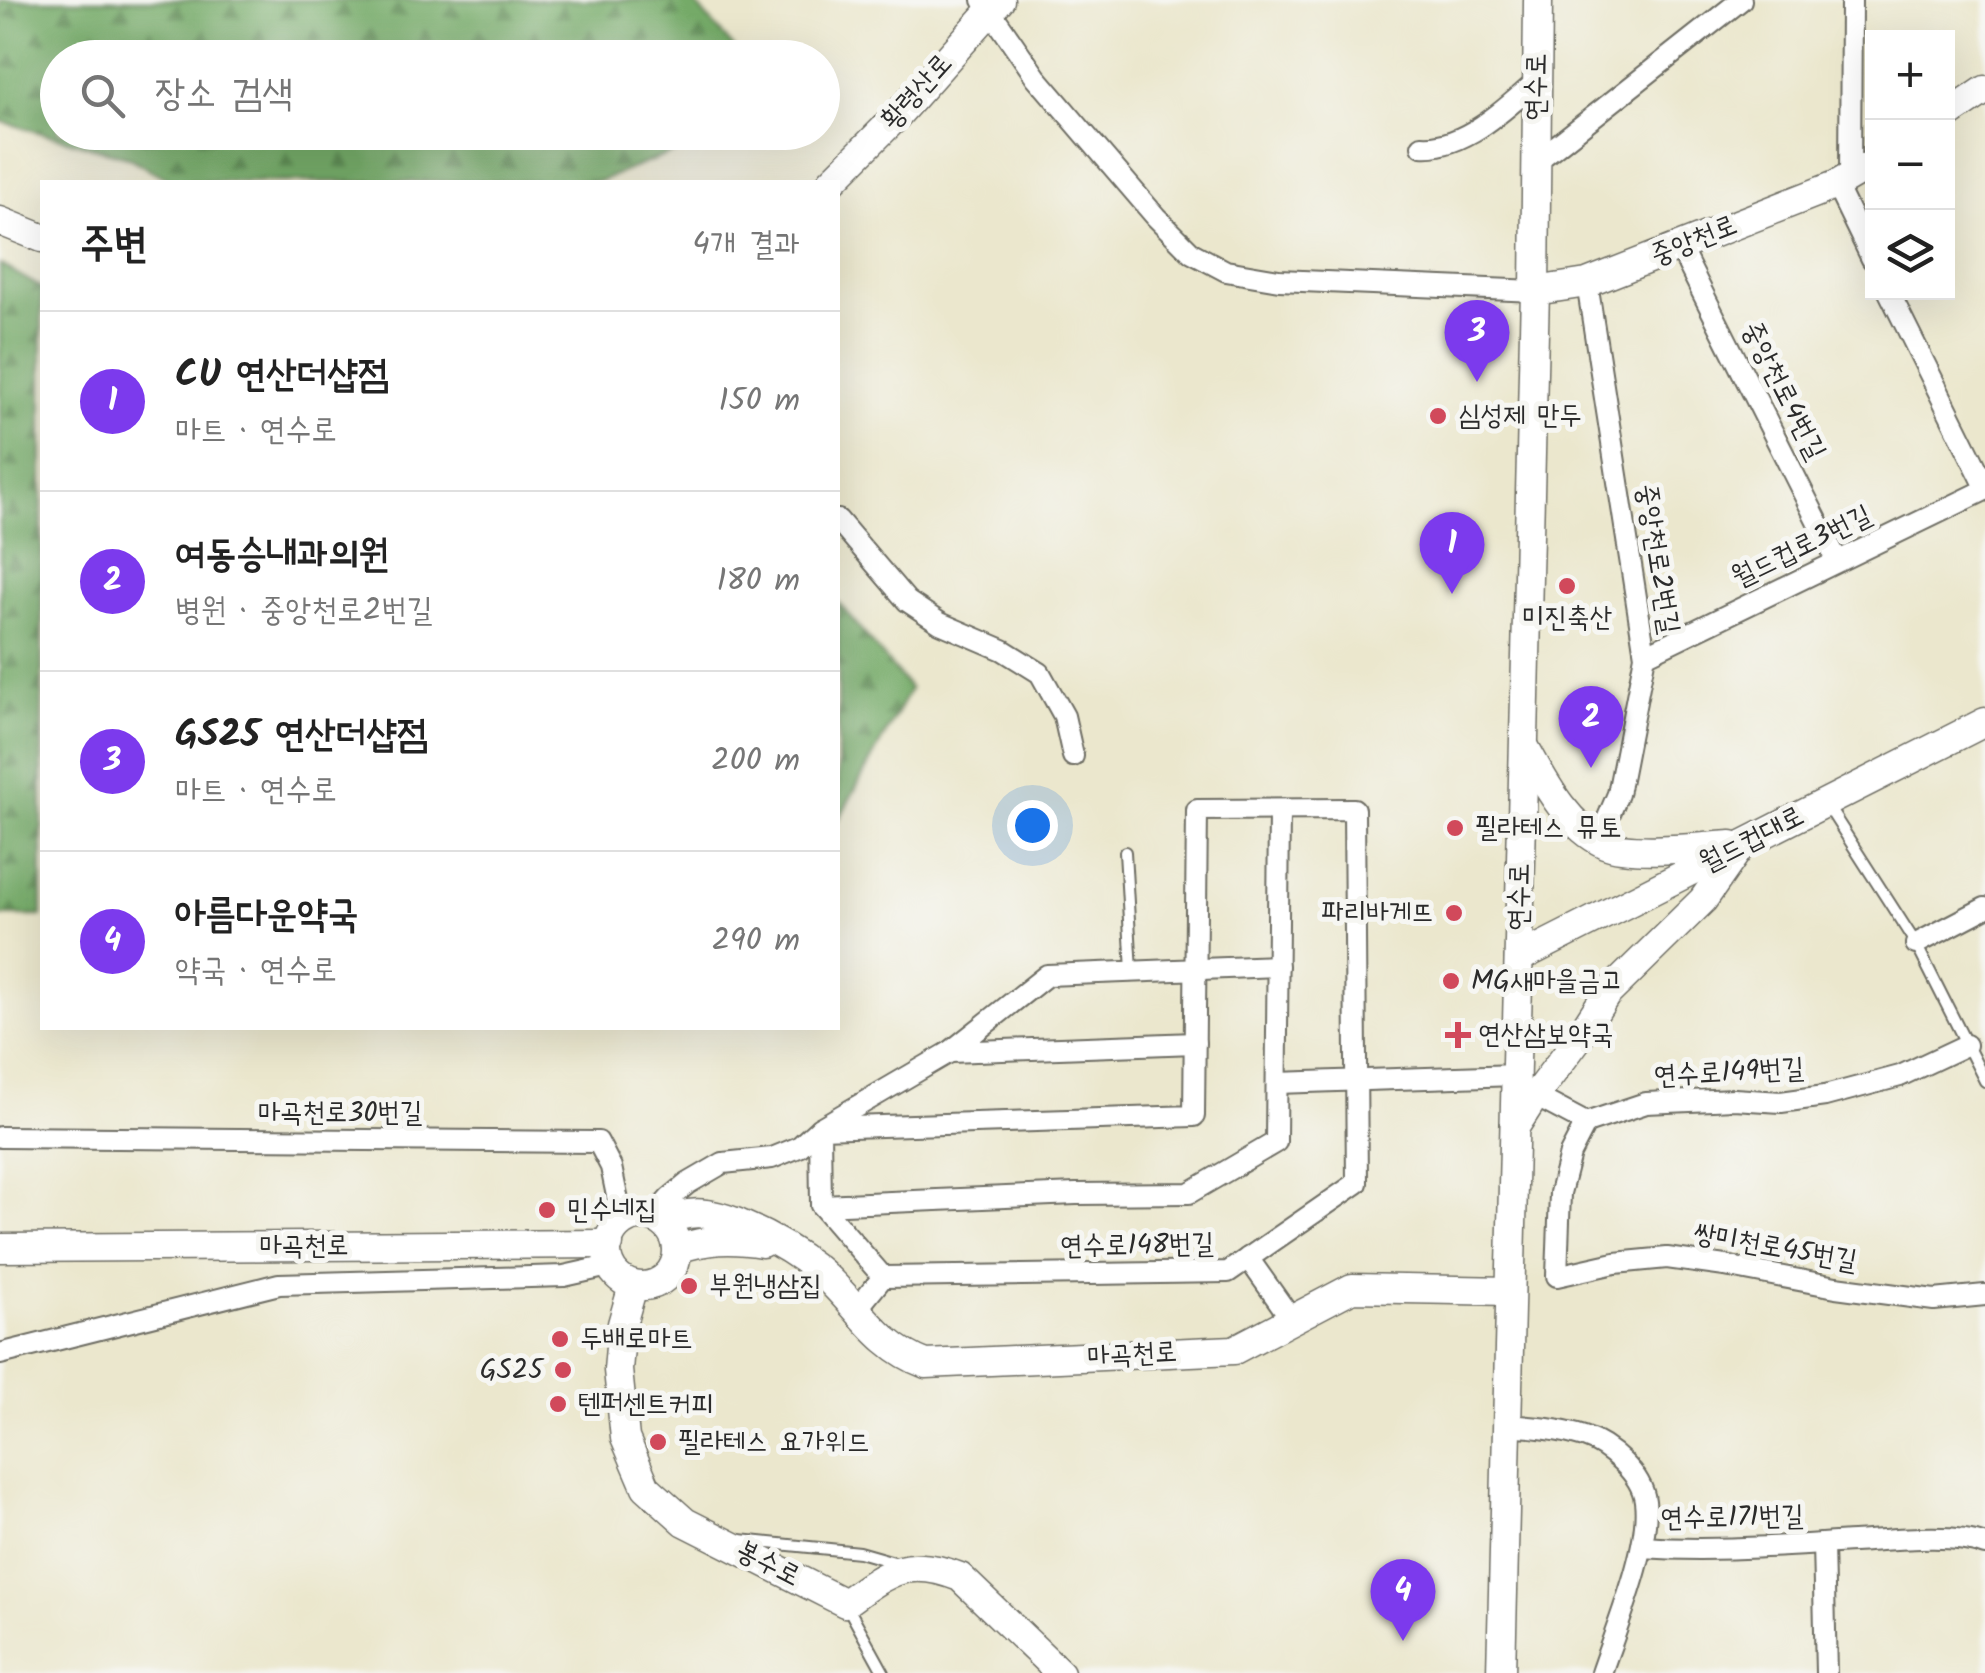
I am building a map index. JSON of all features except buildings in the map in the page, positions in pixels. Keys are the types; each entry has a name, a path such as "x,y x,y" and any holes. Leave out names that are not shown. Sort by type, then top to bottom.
{"street":[{"name":"연수로","path":"1525,1086 1518,958 1535,291 1538,0"},
{"path":"1537,161 1741,0"},
{"path":"1850,0 1853,176 1865,228"},
{"path":"991,3 1036,76 1156,218 1192,253 1226,272 1280,280 1535,291"},
{"name":"황령산로","path":"833,180 893,120 991,3"},
{"path":"1422,146 1450,144 1459,139 1506,109 1538,80"},
{"path":"1955,110 1985,90"},
{"name":"중앙천로","path":"1535,291 1586,284 1853,176"},
{"path":"0,221 40,237"},
{"name":"중앙천로4번길","path":"1679,246 1837,560"},
{"name":"중앙천로2번길","path":"1586,284 1645,655 1618,794 1600,840"},
{"path":"1893,300 1985,488"},
{"name":"월드컵로3번길","path":"1645,655 1985,488"},
{"path":"840,522 907,601 940,623 1003,650 1040,673 1064,716 1073,756"},
{"name":"월드컵대로","path":"1518,958 1985,722"},
{"path":"1524,746 1552,794 1579,826 1606,844 1640,849 1742,844"},
{"name":"연수로148번길","path":"820,1128 1194,1116 1197,810 1354,809 1357,1183 1228,1272 883,1277"},
{"name":"연수로148번길","path":"821,1205 1189,1193 1276,1142 1278,810"},
{"path":"1501,1673 1514,1128 1525,1086 1577,1040 1606,995 1702,900 1742,844"},
{"path":"1916,944 1985,908"},
{"path":"0,1354 279,1284 564,1276 613,1243 619,1279 634,1286 650,1286 665,1278 675,1265 678,1249 674,1234 659,1219 670,1198 687,1184 722,1163 772,1158 799,1147 820,1128 950,1052 1047,975 1278,966"},
{"path":"950,1052 1195,1043"},
{"name":"연수로149번길","path":"1586,1123 1646,1103 1734,1098 1781,1102 1825,1096 1900,1076 1966,1045"},
{"path":"1277,1083 1356,1080 1525,1086 1586,1123"},
{"name":"쌍미천로45번길","path":"1586,1123 1570,1154 1560,1192 1558,1276 1615,1263 1667,1258 1934,1300 1985,1296"},
{"path":"820,1128 821,1205 883,1277 856,1309"},
{"name":"마곡천로30번길","path":"0,1137 598,1142 610,1167 613,1243"},
{"name":"마곡천로","path":"0,1248 613,1243 638,1214 659,1219 700,1212 764,1234 783,1246 818,1270 892,1347 926,1364 1234,1350 1352,1288 1510,1291"},
{"name":"마곡천로","path":"678,1249 718,1239 783,1246"},
{"path":"1248,1258 1292,1320"},
{"name":"봉수로","path":"634,1286 622,1324 618,1370 625,1438 646,1487 685,1522 846,1603"},
{"name":"연수로171번길","path":"1507,1425 1588,1438 1626,1463 1646,1498 1642,1547 1602,1673"},
{"name":"연수로171번길","path":"1642,1547 1685,1550 1918,1538 1985,1545"},
{"name":"연수로171번길","path":"1823,1544 1826,1673"},
{"path":"846,1603 880,1578 906,1566 946,1572 960,1577 1060,1673"}],"lane":[{"path":"1825,802 1916,944 1985,1081"},
{"path":"1124,852 1132,972"},
{"path":"717,1538 860,1552 906,1566"},
{"path":"846,1603 884,1673"}],"green space":[{"path":"0,0 692,0 727,40 40,40 40,132 0,121"},
{"path":"102,150 680,150 602,180 169,180 127,157"},
{"path":"0,264 40,287 40,916 0,916"},
{"path":"840,604 910,689 840,817"}],"place":[{"name":"GS25 연산더샵점","path":"1477,382"},
{"name":"심성제 만두","path":"1438,416"},
{"name":"미진축산","path":"1567,586"},
{"name":"CU 연산더샵점","path":"1452,594"},
{"name":"여동승내과의원","path":"1591,768"},
{"name":"필라테스 뮤토","path":"1455,828"},
{"name":"파리바게뜨","path":"1454,913"},
{"name":"MG새마을금고","path":"1451,981"},
{"name":"연산삼보약국","path":"1458,1035"},
{"name":"민수네집","path":"547,1210"},
{"name":"부원냉삼집","path":"689,1286"},
{"name":"두배로마트","path":"560,1339"},
{"name":"GS25","path":"563,1370"},
{"name":"텐퍼센트커피","path":"558,1404"},
{"name":"필라테스 요가위드","path":"658,1442"},
{"name":"아름다운약국","path":"1403,1641"}]}
